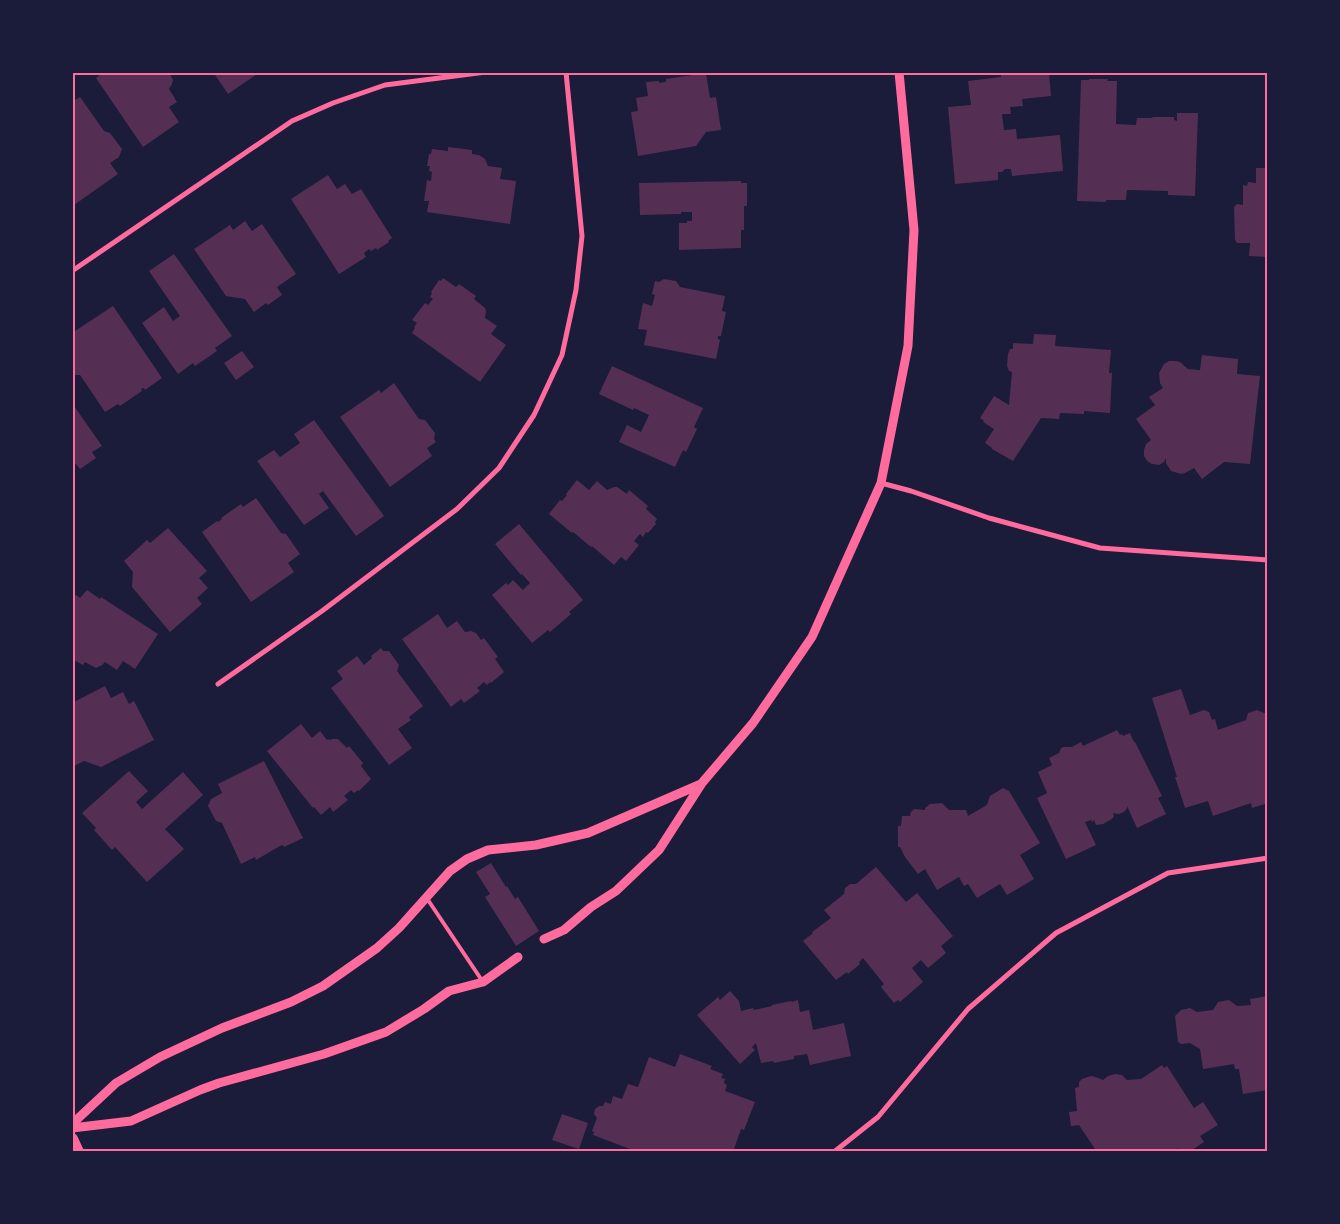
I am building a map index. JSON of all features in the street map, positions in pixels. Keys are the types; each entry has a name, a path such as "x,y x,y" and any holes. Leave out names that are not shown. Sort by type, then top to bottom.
{"main road":[{"path":"72,1139 78,1152"}],"street":[{"path":"72,271 292,121 333,103 385,86 486,72"},
{"path":"218,684 322,611 457,509 499,468 534,415 562,355 576,290 582,236 566,72"},
{"path":"544,939 564,930 591,907 616,891 660,850 702,783 753,723 812,637 881,483 908,346 914,230 899,72"},
{"path":"881,483 989,518 1100,548 1268,560"},
{"path":"72,1126 116,1083 160,1057 222,1028 291,1002 324,986 377,948 399,928 450,871 467,859 488,850 536,845 588,833 702,783"},
{"path":"834,1152 878,1117 968,1009 1056,933 1168,873 1268,858"},
{"path":"72,1126 131,1121 219,1083 324,1054 386,1032 449,991 484,982 518,957"}],"lane":[{"path":"426,897 484,982"}],"building":[{"path":"99,72 169,72 173,80 169,89 177,102 169,107 179,122 143,147 96,78 101,74"},
{"path":"213,72 260,72 228,94"},
{"path":"1006,72 1023,73 1023,75 1049,73 1051,96 1022,99 1023,106 1010,107 1011,114 1002,114 1004,130 1016,129 1017,139 1060,135 1063,171 1012,176 1011,169 1005,169 1002,172 998,172 998,180 955,184 948,107 971,105 968,81 1001,77"},
{"path":"706,73 710,98 716,97 721,130 706,132 696,146 638,156 631,112 638,111 636,98 648,96 646,82 666,82 666,79"},
{"path":"1081,80 1117,81 1116,124 1136,125 1137,118 1152,117 1174,117 1174,120 1177,121 1177,113 1198,113 1195,196 1168,195 1168,191 1127,190 1126,200 1106,200 1106,202 1077,201"},
{"path":"80,97 104,131 110,133 122,149 119,157 110,163 118,174 74,205 72,202 72,102"},
{"path":"448,147 472,150 472,154 479,155 485,159 488,166 502,168 500,179 516,181 510,224 427,212 429,201 424,201 427,180 431,181 432,172 429,171 430,166 427,166 429,154 431,154 432,149 448,151"},
{"path":"1256,168 1268,168 1268,257 1249,256 1250,243 1237,243 1235,240 1234,207 1237,204 1243,205 1243,185 1247,186 1248,182 1256,183"},
{"path":"328,175 337,189 345,184 352,194 361,189 392,238 377,250 376,248 371,251 369,249 364,253 366,257 339,274 291,199"},
{"path":"741,181 741,183 747,183 747,206 744,206 744,230 741,230 741,248 679,250 679,223 692,221 692,212 640,215 639,183"},
{"path":"245,221 252,231 262,224 296,274 277,287 282,295 254,312 245,299 226,296 194,249 230,225 233,230"},
{"path":"174,254 232,336 215,348 217,351 195,366 193,363 178,374 142,323 164,307 173,321 180,316 149,271"},
{"path":"443,278 456,287 459,284 476,296 474,299 485,308 485,318 497,326 491,334 506,345 480,382 412,333 417,323 412,320 425,303 428,305 433,299 430,297 431,292 439,280 441,281"},
{"path":"664,279 676,281 680,287 725,296 722,311 726,312 721,336 718,336 720,340 716,359 644,345 647,330 638,329 643,303 652,306 655,295 652,294 655,281 659,282"},
{"path":"113,306 162,378 145,390 144,388 141,389 142,391 120,406 118,404 105,412 80,375 75,375 72,371 72,333"},
{"path":"1034,334 1056,335 1055,346 1111,350 1109,373 1112,373 1110,413 1084,411 1084,414 1060,413 1059,419 1041,418 1013,461 985,443 994,429 980,418 994,396 1009,405 1012,372 1009,371 1007,366 1008,354 1010,349 1013,349 1013,343 1033,344"},
{"path":"242,351 254,367 236,380 224,363"},
{"path":"1202,355 1238,359 1237,374 1260,376 1250,464 1224,462 1202,479 1194,468 1181,474 1171,471 1166,463 1166,458 1159,465 1147,461 1144,456 1144,450 1146,444 1151,440 1136,419 1155,405 1149,397 1163,388 1160,383 1159,373 1164,364 1169,361 1175,361 1180,362 1188,369 1200,370"},
{"path":"612,366 703,408 694,427 697,429 686,452 683,450 675,467 619,442 627,425 641,432 649,415 634,408 633,410 599,394"},
{"path":"394,383 419,419 425,420 435,433 434,439 436,442 427,448 432,456 390,487 340,417 379,390 381,393"},
{"path":"72,403 102,446 92,452 96,458 80,469 76,464 72,466"},
{"path":"314,420 384,516 356,536 323,491 319,494 329,508 304,525 257,461 274,450 280,457 300,443 294,434"},
{"path":"577,480 589,490 597,481 607,490 617,487 627,494 629,490 648,506 646,509 657,519 656,524 648,533 646,532 643,537 640,534 634,541 639,545 626,561 621,557 614,565 549,514 560,500 562,501 567,495"},
{"path":"256,498 281,533 286,534 300,554 288,563 294,572 251,602 202,532 241,504 243,507"},
{"path":"519,524 583,600 569,612 571,614 550,632 548,630 532,643 492,595 506,583 508,585 513,580 523,590 530,583 495,544"},
{"path":"168,528 207,571 199,578 208,588 197,598 202,604 170,632 132,587 133,572 124,561 147,540 150,543"},
{"path":"87,590 158,634 135,669 123,661 117,670 105,662 96,668 85,662 83,665 72,659 72,600 76,595 80,598"},
{"path":"438,614 447,628 457,621 465,632 471,631 476,633 481,640 484,638 498,657 495,659 504,672 487,685 484,682 477,688 480,691 464,703 461,699 451,707 402,639"},
{"path":"381,648 383,651 389,651 399,665 397,671 423,706 409,717 411,720 398,729 412,748 389,765 331,688 343,679 337,671 357,656 364,665"},
{"path":"105,686 111,698 123,692 129,704 134,701 154,740 101,767 84,761 72,767 72,703"},
{"path":"1181,689 1190,715 1204,710 1209,712 1212,720 1215,719 1218,730 1246,720 1248,713 1257,710 1264,713 1268,712 1268,803 1252,808 1251,803 1213,816 1208,801 1185,808 1152,698"},
{"path":"301,724 312,738 320,731 327,740 338,739 347,748 349,746 363,763 361,766 371,779 359,791 354,793 351,790 344,796 348,800 333,812 330,807 321,815 313,808 267,751"},
{"path":"1117,730 1123,736 1130,733 1162,796 1158,798 1166,814 1137,828 1127,806 1124,812 1119,814 1113,813 1112,819 1103,824 1096,825 1094,820 1092,822 1091,820 1085,822 1096,845 1066,859 1037,798 1047,793 1038,772 1052,765 1049,758 1059,753 1061,748 1072,747 1081,742 1083,746"},
{"path":"264,761 303,838 284,847 283,845 280,846 256,860 255,857 241,864 222,823 216,821 208,806 211,799 222,793 218,784"},
{"path":"129,771 148,791 136,802 142,809 183,772 203,795 165,829 184,849 147,882 115,847 112,850 82,813"},
{"path":"1003,788 1009,791 1040,843 1020,855 1034,879 1007,895 1000,884 977,898 968,884 964,886 959,877 937,890 925,869 918,874 900,847 898,847 898,826 901,826 902,816 910,816 914,809 925,810 930,804 942,803 949,810 966,810 968,816 987,805 990,796"},
{"path":"491,863 515,899 518,897 539,931 516,946 485,897 490,894 476,872"},
{"path":"876,867 906,902 917,893 953,936 941,946 946,953 928,968 921,960 912,968 923,982 900,1002 898,1000 894,1003 881,987 884,984 863,958 859,962 860,964 848,974 847,972 836,980 803,941 831,918 824,910 844,894 845,888 850,884 856,884"},
{"path":"730,991 739,1001 741,1011 798,1000 800,1012 809,1010 813,1030 844,1023 851,1056 810,1065 807,1054 774,1063 773,1061 761,1063 756,1043 752,1047 755,1050 740,1064 697,1015 718,997 720,1000"},
{"path":"1268,996 1268,1090 1243,1094 1239,1069 1235,1069 1234,1064 1203,1069 1200,1049 1190,1043 1181,1044 1178,1042 1175,1016 1181,1010 1190,1008 1197,1012 1213,1010 1218,1002 1229,1000 1237,1006 1251,1005 1250,999"},
{"path":"680,1054 712,1066 710,1069 723,1074 721,1078 725,1079 724,1083 727,1085 725,1091 755,1102 744,1130 741,1129 733,1152 638,1152 593,1135 594,1132 592,1131 597,1118 594,1114 595,1109 603,1106 605,1102 611,1104 613,1096 622,1099 628,1084 638,1087 649,1057 675,1067"},
{"path":"1162,1065 1164,1068 1167,1066 1194,1108 1203,1102 1218,1125 1200,1136 1204,1142 1189,1152 1180,1152 1178,1148 1173,1152 1133,1152 1128,1150 1125,1152 1097,1152 1079,1125 1071,1126 1069,1112 1077,1111 1075,1088 1079,1087 1079,1082 1082,1079 1091,1076 1103,1080 1115,1074 1122,1075 1127,1080 1141,1079"},
{"path":"562,1114 588,1123 579,1149 552,1140"}]}
